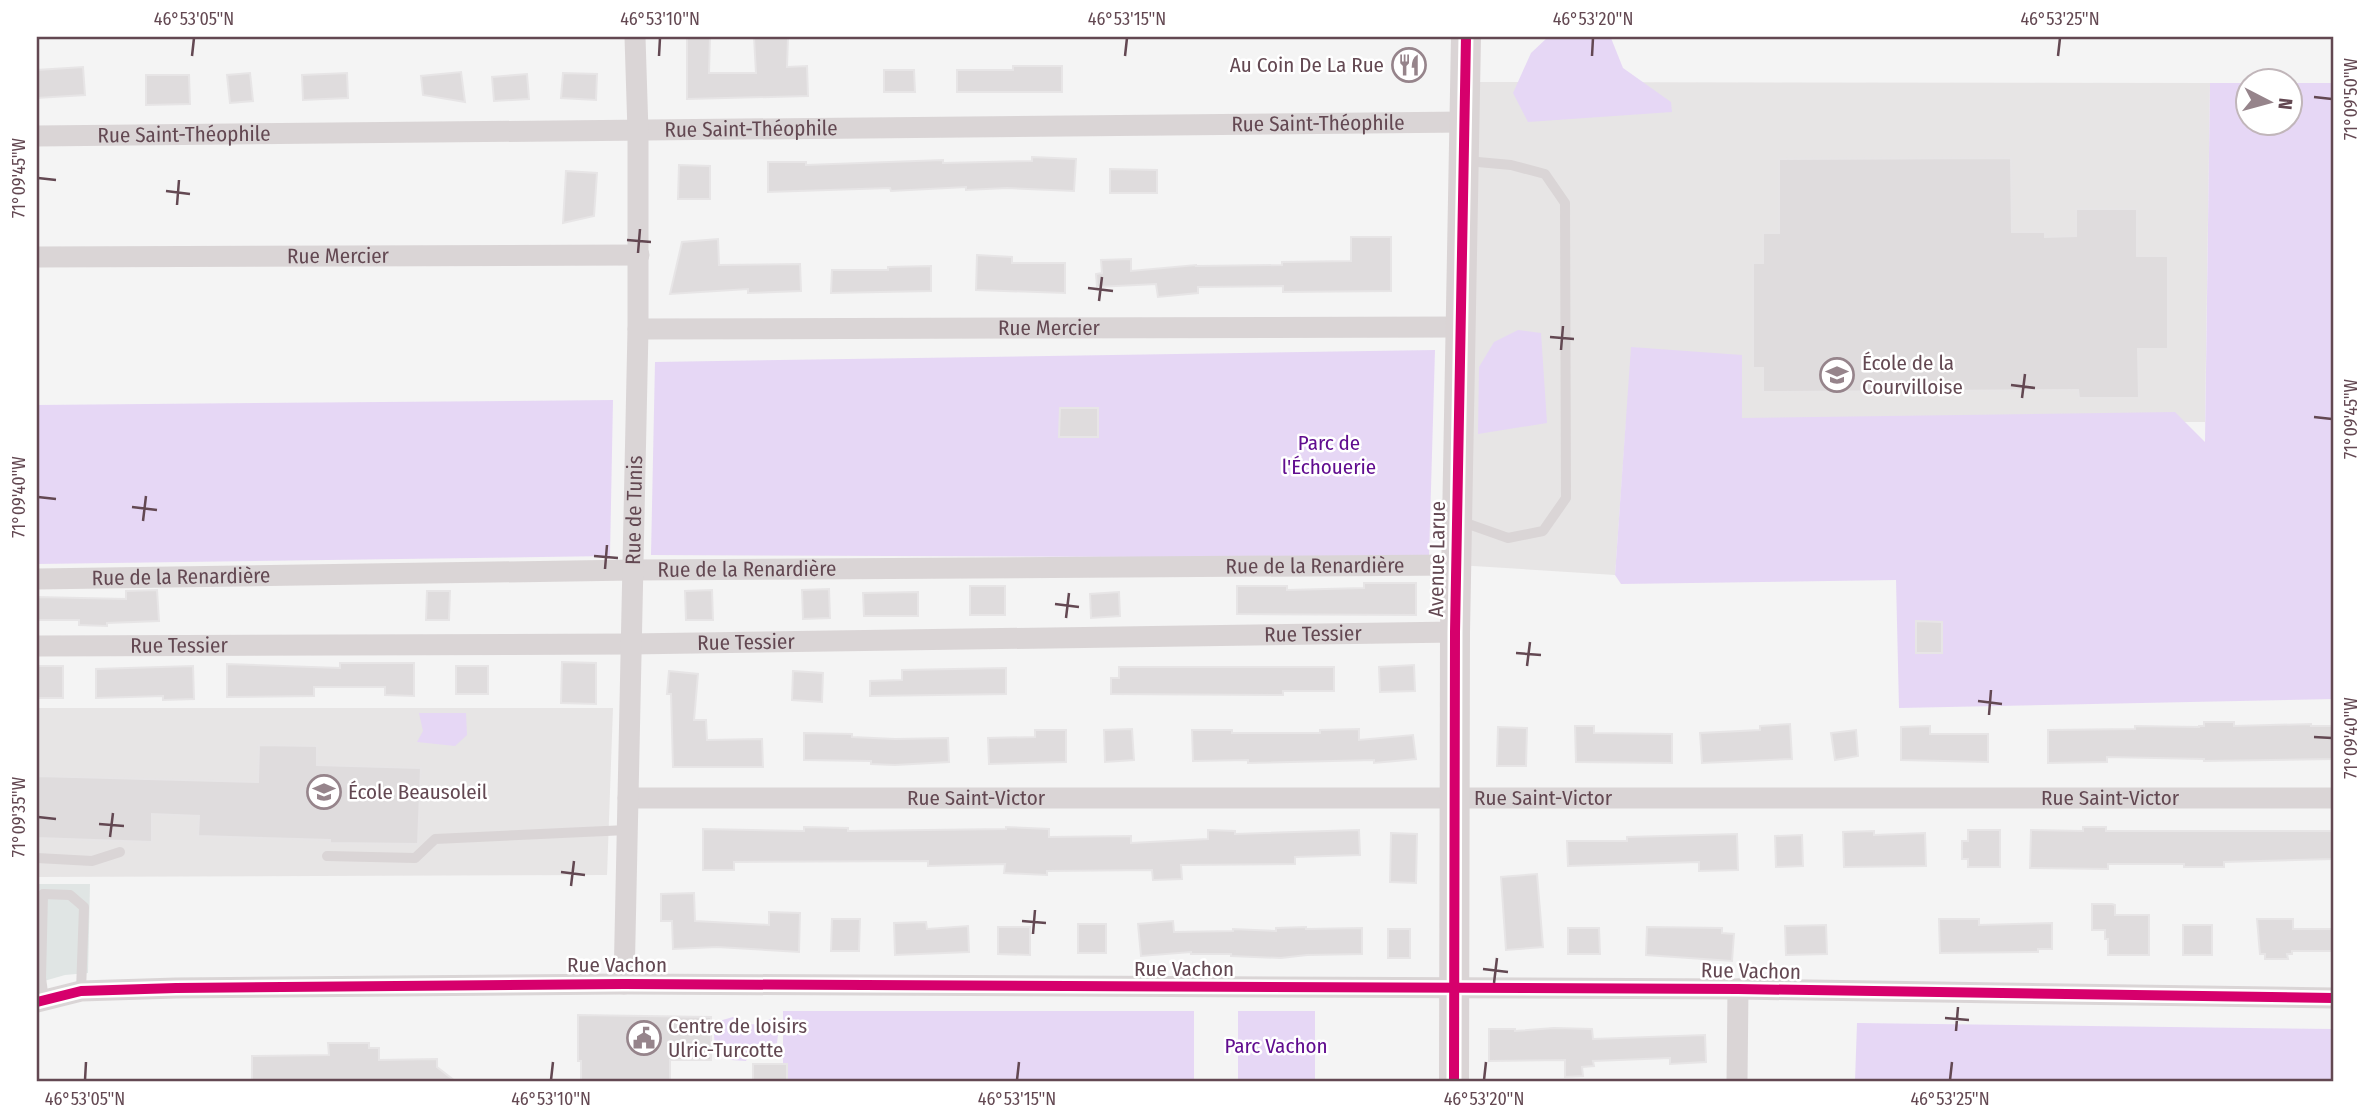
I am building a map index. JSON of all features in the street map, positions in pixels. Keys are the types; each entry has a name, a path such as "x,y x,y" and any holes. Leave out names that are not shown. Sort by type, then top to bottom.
{"street":[{"name":"Rue de Tunis","path":"624,984 639,255 635,37"},
{"name":"Avenue Larue","path":"1454,1081 1455,632 1466,37"},
{"name":"Rue Saint-Théophile","path":"37,136 1465,122"},
{"name":"Rue Mercier","path":"37,257 639,255"},
{"name":"Rue Mercier","path":"638,329 1461,327"},
{"name":"Rue de la Renardière","path":"37,579 634,570 1457,565"},
{"name":"Rue Tessier","path":"37,646 630,643 1455,632"},
{"name":"Rue Saint-Victor","path":"628,798 2333,798"},
{"name":"Rue Vachon","path":"40,1001 81,991 204,987 624,984 1454,990 1738,989 2333,998"},
{"path":"1737,1081 1738,989"}],"lane":[{"path":"1457,520 1508,538 1543,531 1566,498 1565,203 1545,174 1511,165 1464,160"},
{"path":"327,856 415,858 435,839 627,830"},
{"path":"37,858 92,861 121,852"},
{"path":"40,1001 43,894 70,895 83,907 81,991"}],"shaded area":[{"name":"École de la Courvilloise","path":"1470,82 2210,83 2205,422 1626,422 1615,575 1457,565"},
{"name":"École Beausoleil","path":"37,708 613,708 607,875 37,877"},
{"path":"37,884 90,884 88,973 65,975 37,983"}],"green space":[{"path":"1548,37 1611,38 1623,68 1671,102 1672,112 1528,122 1513,93 1531,53"},
{"path":"2210,83 2234,83 2234,136 2304,136 2304,83 2333,83 2333,699 1899,708 1896,580 1621,584 1615,575 1631,347 1742,355 1742,418 2175,412 2205,442"},
{"path":"1518,330 1541,333 1547,423 1478,434 1479,367 1494,342"},
{"name":"Parc de l'Échouerie","path":"1435,350 1429,558 651,555 655,362"},
{"path":"613,400 610,556 37,564 37,405"},
{"path":"419,713 466,713 467,735 455,746 417,742 423,731"},
{"name":"Parc Vachon","path":"783,1011 1194,1011 1194,1081 753,1081 753,1064 783,1064"},
{"name":"Parc Vachon","path":"1238,1011 1315,1011 1315,1081 1238,1081"},
{"path":"733,1017 755,1024 770,1019 779,1026 777,1043 752,1049 746,1061 731,1060 715,1052 714,1034 719,1021"},
{"path":"1857,1023 2333,1029 2333,1081 1855,1081"}],"building":[{"path":"687,37 710,37 709,73 756,73 754,37 788,37 787,67 807,66 808,96 687,99"},
{"path":"1013,66 1062,66 1062,92 957,92 957,70 1013,70"},
{"path":"83,67 85,95 37,98 37,70"},
{"path":"884,70 914,70 915,92 884,92"},
{"path":"461,72 465,102 423,95 421,76"},
{"path":"250,73 253,101 230,103 227,75"},
{"path":"347,73 348,98 303,100 302,75"},
{"path":"563,73 597,74 596,100 561,98"},
{"path":"527,74 529,99 494,101 492,77"},
{"path":"146,75 189,75 190,104 146,105"},
{"path":"1032,157 1076,159 1074,191 1007,188 966,190 966,187 891,191 890,188 768,192 768,162 806,162 806,165 943,160 943,163 1032,161"},
{"path":"2011,158 2012,232 2045,232 2045,237 2076,236 2076,209 2137,209 2137,256 2168,256 2168,349 2138,349 2139,398 2079,398 2078,390 1763,392 1763,368 1753,368 1753,263 1763,263 1763,233 1779,233 1779,159"},
{"path":"679,165 710,166 710,199 678,199"},
{"path":"1110,169 1157,170 1157,193 1110,193"},
{"path":"566,171 597,173 594,216 563,223"},
{"path":"1351,237 1391,237 1391,291 1283,292 1283,286 1198,287 1198,293 1158,297 1156,284 1097,287 1096,274 1102,273 1101,260 1131,259 1131,271 1196,265 1282,265 1282,262 1351,261"},
{"path":"718,239 719,265 800,264 801,291 748,293 748,289 670,294 682,242"},
{"path":"977,255 1012,257 1012,263 1065,263 1065,293 976,290"},
{"path":"931,266 931,291 831,293 832,270 888,270 888,267"},
{"path":"1060,408 1098,408 1098,437 1059,437"},
{"path":"1364,583 1416,583 1416,615 1237,614 1237,586 1287,586 1287,590 1364,588"},
{"path":"970,586 1005,586 1005,615 970,615"},
{"path":"829,589 830,618 803,619 802,590"},
{"path":"157,590 159,621 107,623 107,626 79,625 79,620 37,620 37,597 126,599 126,591"},
{"path":"712,590 713,620 686,620 685,591"},
{"path":"427,591 450,591 449,620 426,620"},
{"path":"918,592 918,616 864,616 863,593"},
{"path":"1119,592 1120,616 1091,618 1090,594"},
{"path":"1916,621 1942,622 1942,653 1916,653"},
{"path":"562,662 596,663 596,704 561,703"},
{"path":"340,663 414,663 414,696 385,695 385,687 314,687 314,696 227,697 227,664 340,668"},
{"path":"1414,665 1415,691 1380,692 1379,667"},
{"path":"37,666 63,666 63,698 37,698"},
{"path":"193,666 194,699 163,700 163,696 96,698 96,669"},
{"path":"456,666 488,666 488,694 456,694"},
{"path":"1119,667 1334,667 1334,691 1283,691 1283,695 1111,694 1111,678 1119,678"},
{"path":"1006,668 1006,694 870,696 870,681 902,680 902,670"},
{"path":"669,671 698,674 694,720 706,720 707,740 762,739 763,767 673,767 671,694 667,694"},
{"path":"793,671 823,673 822,702 792,700"},
{"path":"2204,722 2234,722 2234,726 2333,726 2333,759 2204,761 2107,757 2107,762 2048,763 2048,730 2135,729 2135,726 2199,727 2204,726"},
{"path":"1790,724 1792,759 1702,763 1700,733 1760,730 1760,726"},
{"path":"1575,726 1594,726 1594,733 1672,734 1672,763 1576,762"},
{"path":"1930,726 1930,734 1988,734 1988,762 1901,760 1901,727"},
{"path":"1498,727 1527,728 1526,766 1497,766"},
{"path":"1132,729 1134,760 1105,762 1104,730"},
{"path":"1359,729 1359,740 1413,735 1416,759 1374,763 1374,760 1248,763 1248,760 1193,761 1192,730 1320,733 1320,730"},
{"path":"1035,730 1066,730 1066,762 989,764 988,738 1035,737"},
{"path":"1856,730 1858,756 1835,760 1831,733"},
{"path":"804,733 852,734 852,737 895,739 948,738 949,762 895,765 871,764 871,761 804,760"},
{"path":"259,745 317,746 317,765 421,768 418,844 330,843 330,840 198,836 199,816 152,814 152,842 37,838 37,776 258,782"},
{"path":"804,827 848,828 848,831 1006,827 1049,829 1049,837 1131,836 1131,843 1208,839 1208,830 1235,831 1235,834 1359,830 1360,855 1295,857 1295,864 1181,865 1182,879 1153,880 1152,870 1047,871 1047,875 1004,873 1005,864 928,866 928,861 734,862 734,870 703,870 703,829 804,831"},
{"path":"2083,827 2106,827 2106,831 2333,831 2333,859 2224,862 2224,867 2108,864 2108,869 2030,868 2031,830 2083,831"},
{"path":"1968,830 2000,830 2000,867 1968,867 1968,859 1962,859 1962,841 1968,841"},
{"path":"1874,831 1874,835 1925,833 1926,866 1844,867 1843,832"},
{"path":"1391,833 1417,834 1416,883 1390,882"},
{"path":"1737,834 1738,870 1699,871 1699,862 1568,866 1567,841 1627,841 1627,837"},
{"path":"1802,835 1803,866 1776,867 1775,836"},
{"path":"1537,874 1543,947 1506,950 1501,877"},
{"path":"694,893 695,921 769,925 769,912 800,913 799,952 717,947 673,949 672,921 661,921 661,894"},
{"path":"2092,904 2115,905 2115,915 2149,915 2149,955 2108,955 2105,930 2092,930"},
{"path":"832,919 860,919 859,951 831,951"},
{"path":"1939,919 1979,919 1979,925 2052,923 2052,949 2038,949 2038,952 1940,953"},
{"path":"2257,919 2293,919 2293,929 2333,929 2333,951 2292,951 2292,954 2287,954 2288,959 2265,959 2265,954 2260,954"},
{"path":"1173,921 1174,932 1233,929 1276,931 1276,928 1306,927 1362,928 1362,954 1281,958 1191,952 1141,956 1138,924"},
{"path":"926,922 927,929 968,926 969,952 895,955 894,923"},
{"path":"1078,924 1106,924 1106,953 1078,953"},
{"path":"1826,925 1827,954 1786,955 1785,926"},
{"path":"2183,925 2212,925 2212,955 2183,955"},
{"path":"998,927 1030,927 1030,955 998,954"},
{"path":"1647,927 1722,928 1722,933 1734,934 1732,961 1646,955"},
{"path":"1568,928 1599,928 1600,954 1568,954"},
{"path":"1388,929 1410,929 1410,958 1388,958"},
{"name":"Centre de loisirs Ulric-Turcotte","path":"578,1015 711,1017 711,1060 670,1060 670,1081 581,1081"},
{"path":"1489,1029 1515,1031 1592,1029 1593,1039 1705,1035 1706,1062 1670,1064 1670,1058 1593,1061 1594,1066 1582,1067 1583,1076 1565,1077 1565,1060 1489,1061"},
{"path":"328,1043 369,1043 369,1048 379,1048 379,1060 437,1059 437,1067 455,1081 252,1081 252,1056 329,1055"},
{"path":"753,1064 787,1064 787,1081 753,1081"}],"cycle path":[{"path":"1454,1081 1455,632 1466,37"},
{"path":"37,1002 81,991 176,988 624,984 1738,989 2333,998"}],"place":[{"name":"Au Coin De La Rue","path":"1409,65"},
{"name":"École de la Courvilloise","path":"1837,375"},
{"name":"École Beausoleil","path":"324,792"},
{"name":"Centre de loisirs Ulric-Turcotte","path":"644,1038"}]}
